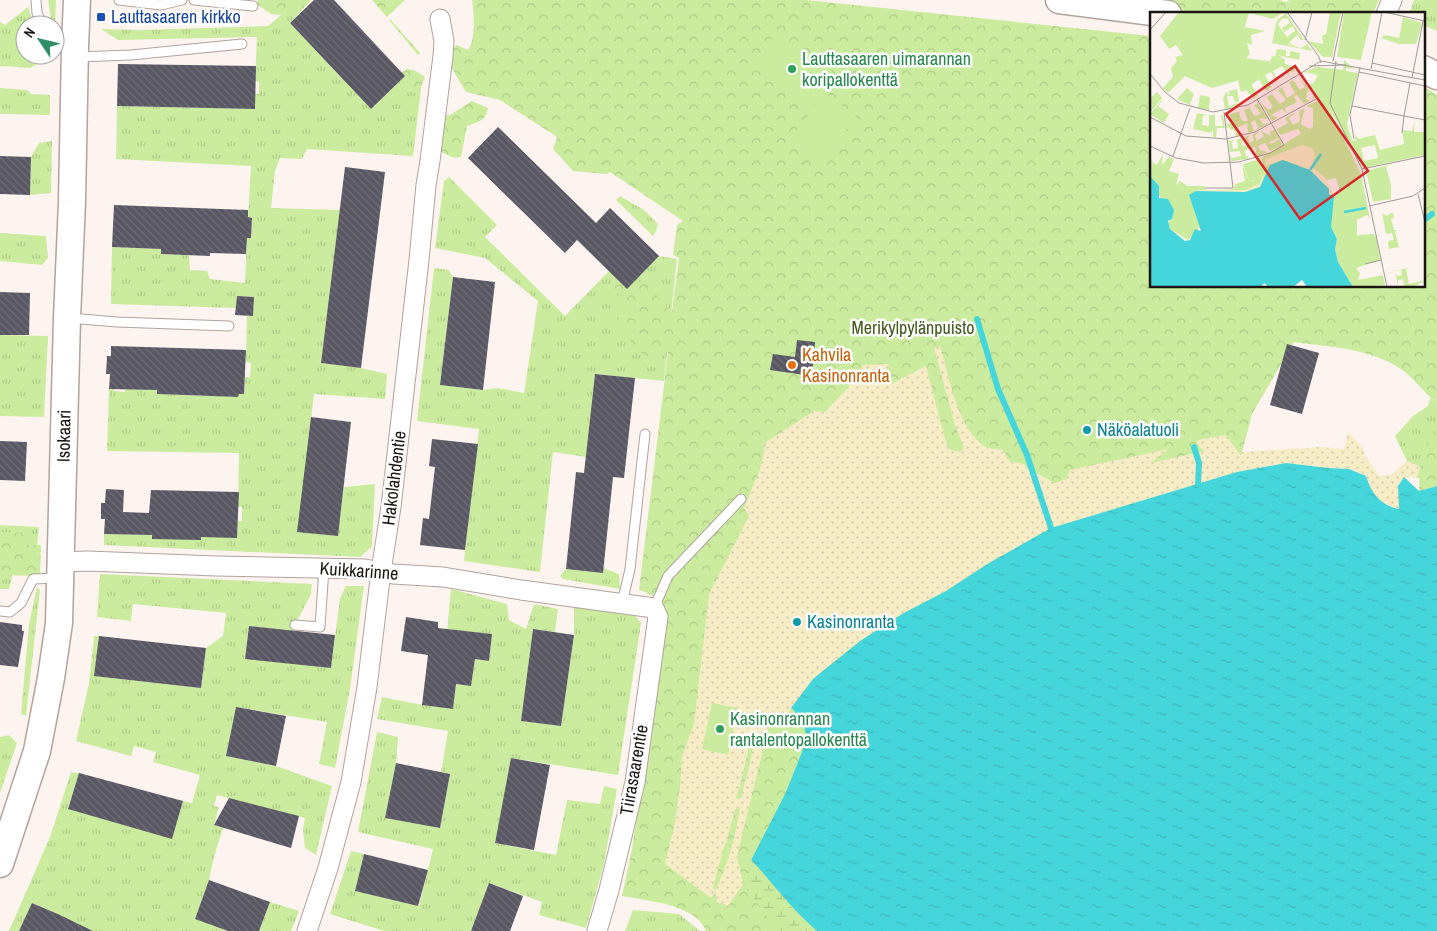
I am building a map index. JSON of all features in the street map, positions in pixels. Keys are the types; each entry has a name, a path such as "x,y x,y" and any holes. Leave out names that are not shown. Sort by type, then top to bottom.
{"street":[{"name":"Isokaari","path":"0,864 38,744 51,678 59,623 72,202 68,48 77,0"},
{"path":"1060,0 1153,12"},
{"path":"1387,12 1392,0"},
{"name":"Hakolahdentie","path":"307,931 328,868 351,782 367,687 392,498 426,185 443,56 444,41 440,19"},
{"path":"1424,70 1437,76"},
{"name":"Kuikkarinne","path":"61,570 88,561 381,571 393,574 443,577 521,590 654,608"},
{"name":"Tiirasaarentie","path":"597,931 635,782 658,617 654,608"}],"lane":[{"path":"36,0 38,15"},
{"path":"119,0 161,5 182,0"},
{"path":"194,0 253,6"},
{"path":"68,48 131,55 242,44"},
{"path":"67,318 117,322 229,326"},
{"path":"622,603 630,568 645,434"},
{"path":"654,608 668,576 742,499"},
{"path":"295,625 320,626 324,568"},
{"path":"0,611 10,612 21,603 34,579 61,570"}],"green space":[{"path":"48,0 56,0 55,15 50,15"},
{"path":"258,0 297,0 284,15 271,14 257,4"},
{"path":"278,0 311,0 290,23 371,109 405,76 422,81 413,156 307,149 302,159 280,158 275,171 271,208 340,210 321,363 361,368 387,374 385,399 314,394 298,531 337,536 344,487 375,484 372,547 360,557 104,545 104,534 152,535 201,540 201,537 237,537 238,521 242,521 242,507 238,507 239,453 107,451 109,389 125,392 126,389 157,390 157,394 205,396 227,394 227,397 238,397 239,394 244,394 245,377 250,377 251,363 246,362 247,316 253,316 254,297 237,296 236,308 111,304 112,247 161,249 161,254 189,255 190,270 207,271 210,279 245,283 247,238 251,238 252,218 248,217 251,166 116,159 117,106 254,109 255,94 259,94 259,82 255,81 257,37 118,40 101,29 141,30 268,26 287,10"},
{"path":"372,0 405,0 387,17"},
{"name":"Merikylpylänpuisto","path":"472,0 806,0 1150,36 1150,288 1424,288 1424,87 1437,95 1437,403 1406,373 1389,362 1349,349 1294,342 1252,414 1237,472 1051,528 791,708 802,718 807,739 786,792 751,860 817,931 706,931 701,922 682,909 657,902 622,896 632,849 666,612 655,598 639,590 668,352 657,358 652,358 640,351 629,339 617,321 627,305 622,302 614,286 630,278 653,287 659,299 672,312 679,258 673,255 677,225 683,221 610,172 607,174 573,171 553,149 557,137 500,100 466,92 447,62 449,52 457,45 468,50 471,45 474,26"},
{"path":"1074,0 1279,0 1291,3 1287,0 1379,0 1374,12 1164,12"},
{"path":"1414,0 1437,0 1437,31 1424,25 1424,12 1410,12"},
{"path":"28,7 31,15 18,15"},
{"path":"15,17 15,65 35,65 30,68 0,66 0,22 5,25"},
{"path":"389,20 420,53 418,55"},
{"name":"Lauttasaaren uimarannan koripallokenttä","path":"777,32 832,71 808,105 753,67"},
{"path":"407,69 414,70 425,77 419,92 410,92 402,87 398,75"},
{"path":"0,88 28,90 31,94 50,95 50,115 0,114"},
{"path":"826,93 856,116 821,163 790,139"},
{"path":"472,101 488,108 483,118 467,126 461,157 454,158 439,151 442,114 450,115"},
{"path":"52,141 51,193 30,195 31,157 39,143"},
{"path":"449,177 497,225 485,237 565,316 609,271 627,289 659,256 677,259 664,381 595,374 586,457 553,452 540,572 464,561 479,429 417,421 434,268 449,270 453,277 440,385 483,390 498,388 524,393 538,301 485,258 435,248 444,181"},
{"path":"620,196 644,210 658,224 653,236 616,200"},
{"path":"0,233 46,236 48,258 42,265 0,261"},
{"path":"0,335 48,336 44,417 0,416"},
{"path":"1430,398 1437,403 1437,481 1417,478 1420,467 1407,461 1395,436 1413,416 1428,406"},
{"path":"1437,421 1437,486 1419,491 1420,467"},
{"path":"0,525 39,527 36,558 14,569 9,589 0,589"},
{"path":"0,532 27,533 28,545 41,545 40,576 0,575"},
{"path":"603,568 619,574 620,589 563,579 560,576 566,569 602,573"},
{"path":"100,574 312,584 311,594 295,625 295,631 249,626 245,658 331,668 340,598 346,586 364,586 350,689 335,768 319,764 327,722 236,707 226,756 276,766 332,786 316,855 305,848 303,829 305,818 217,795 214,806 219,807 214,825 223,828 209,880 195,919 228,931 93,931 33,903 19,931 9,931 50,837 71,772 79,773 68,808 172,838 183,801 192,803 200,775 153,762 156,752 134,746 131,756 76,741 89,683 94,636 99,636 95,676 201,688 206,648 223,636 226,613 133,604 131,621 97,617"},
{"path":"37,587 40,590 26,716 21,714 29,624"},
{"path":"451,589 507,604 509,620 526,629 534,604 558,609 555,632 533,629 521,721 561,726 574,635 574,606 634,614 641,623 618,775 512,758 495,843 556,855 567,800 600,804 604,786 617,789 604,864 586,928 539,915 542,902 489,883 471,931 384,931 330,914 351,851 364,854 355,891 419,906 433,849 358,832 377,732 398,737 396,763 385,818 440,828 450,774 441,772 448,731 377,719 382,697 453,709 456,684 471,686 475,659 489,661 492,634 462,631 459,655 445,653"},
{"name":"Kasinonrannan rantalentopallokenttä","path":"712,703 738,708 728,755 702,749"},
{"path":"9,735 17,743 0,793 0,737"},
{"path":"748,869 770,880 800,917 817,931 778,931 743,884"},
{"path":"270,902 299,911 291,931 259,931"},
{"path":"633,910 679,914 700,931 625,931"}],"sand":[{"name":"Kasinonranta","path":"940,346 955,400 967,427 975,437 986,447 1003,450 1010,462 1022,463 1032,471 1055,483 1066,479 1070,470 1168,449 1151,463 1204,451 1196,443 1198,440 1226,435 1241,456 1242,452 1320,447 1344,449 1348,432 1362,447 1379,476 1391,475 1407,461 1420,467 1417,478 1404,477 1400,509 1382,502 1374,493 1366,476 1349,469 1286,463 1237,472 1051,528 989,563 946,591 902,614 860,641 813,679 785,717 768,729 737,856 743,884 728,906 717,902 715,892 711,898 665,864 674,827 682,756 694,724 709,594 749,516 744,508 760,469 766,442 814,411 825,412 858,377 863,365 889,364 885,382 889,385 926,366 949,449 960,452 964,448 955,425 934,348","holes":["752,733 751,758 742,796 739,799 736,797","738,807 740,808 733,840 715,891 713,887 735,810"]}],"water":[{"path":"1286,463 1349,469 1366,476 1374,493 1382,502 1399,509 1398,486 1404,477 1419,491 1437,486 1437,931 817,931 751,860 786,792 807,739 802,718 791,708 813,679 860,641 902,614 946,591 989,563 1051,528 1237,472"}],"building":[{"path":"314,0 334,0 405,76 371,109 290,23"},
{"path":"118,64 256,66 255,109 117,106"},
{"path":"498,127 596,223 610,208 659,256 627,289 577,240 565,253 468,158"},
{"path":"0,156 31,157 30,195 0,194"},
{"path":"345,167 385,172 361,368 321,363"},
{"path":"114,205 248,210 248,217 252,218 251,238 247,238 246,254 210,253 210,256 161,254 161,249 112,247"},
{"path":"453,277 495,282 483,390 440,385"},
{"path":"0,292 30,293 29,335 0,335"},
{"path":"237,296 254,297 253,316 235,315"},
{"name":"Kahvila Kasinonranta","path":"797,340 815,342 812,376 770,370 773,354 795,357"},
{"path":"1287,344 1319,353 1302,414 1270,405"},
{"path":"111,346 246,350 244,394 239,394 238,397 157,394 157,390 109,389 110,374 106,374 107,356 111,356"},
{"path":"595,374 635,378 624,478 613,477 603,573 566,569 576,472 584,473"},
{"path":"311,417 351,422 338,536 297,532"},
{"path":"432,439 478,444 465,550 420,545 423,518 429,519 435,467 429,466"},
{"path":"0,441 27,442 25,481 0,480"},
{"path":"106,489 124,490 123,512 149,513 151,490 239,492 237,538 201,537 201,540 152,539 152,535 104,534 105,519 101,519 101,503 105,503"},
{"path":"406,617 438,622 438,628 492,634 489,661 475,659 471,686 456,684 453,709 422,705 428,655 401,651"},
{"path":"0,622 22,625 22,631 24,631 18,667 0,665"},
{"path":"249,626 335,635 331,668 245,659"},
{"path":"533,629 574,635 561,726 521,721"},
{"path":"99,636 206,648 201,688 94,676"},
{"path":"236,707 286,716 276,766 226,756"},
{"path":"511,758 550,765 534,850 495,843"},
{"path":"396,763 450,774 440,828 385,818"},
{"path":"79,773 183,801 172,839 68,809"},
{"path":"229,798 299,816 291,848 214,825"},
{"path":"364,854 428,870 418,906 355,891"},
{"path":"209,880 270,902 259,931 228,931 195,919"},
{"path":"489,883 523,896 510,931 471,931"},
{"path":"32,903 60,915 93,931 19,931"}],"waterway":[{"path":"1424,220 1432,214"},
{"path":"977,319 998,389 1027,455 1051,528"},
{"path":"1194,447 1199,463 1198,484"}],"place":[{"name":"Lauttasaaren kirkko","path":"101,17"},
{"name":"Lauttasaaren uimarannan koripallokenttä","path":"792,69"},
{"name":"Kahvila Kasinonranta","path":"792,365"},
{"name":"Näköalatuoli","path":"1087,430"},
{"name":"Kasinonranta","path":"797,622"},
{"name":"Kasinonrannan rantalentopallokenttä","path":"720,729"}]}
